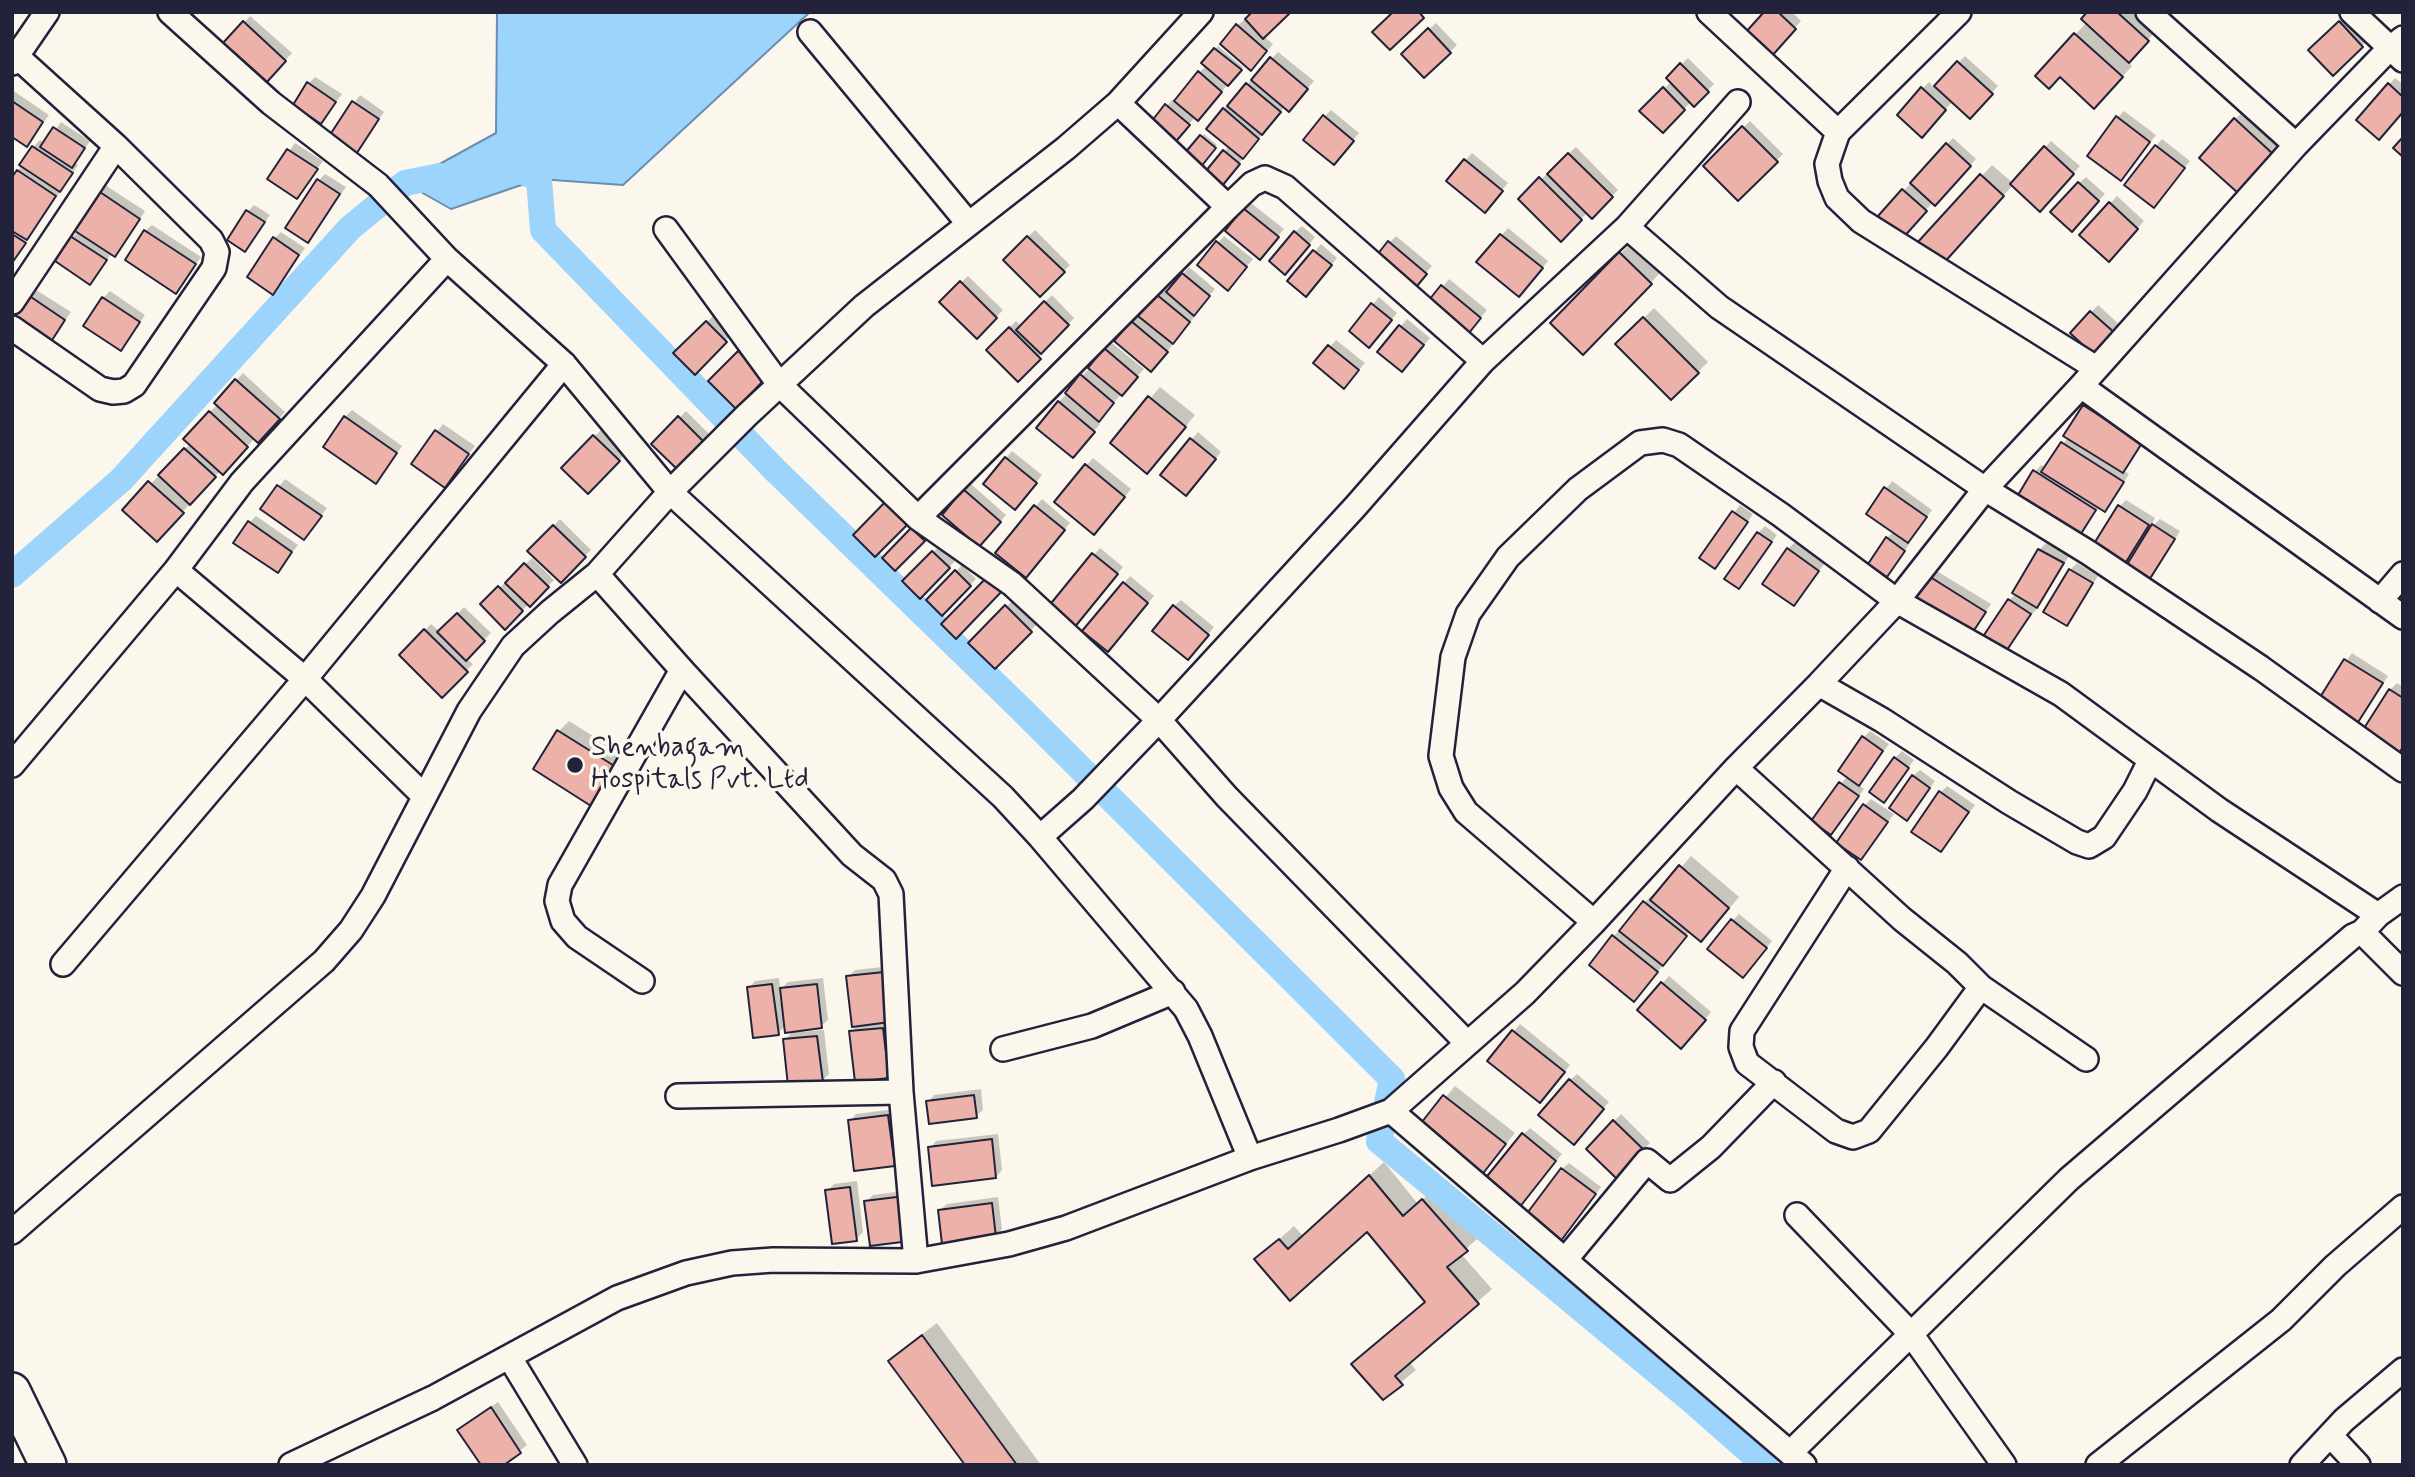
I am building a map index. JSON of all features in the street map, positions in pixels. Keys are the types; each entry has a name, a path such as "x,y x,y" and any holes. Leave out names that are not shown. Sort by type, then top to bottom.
{"main road":[{"path":"12,1391 48,1465"}],"street":[{"path":"12,328 100,389 124,391 134,385 214,268 217,252 211,240 116,146 14,57 47,12"},
{"path":"170,12 271,103 378,185 447,259 564,364 670,492 943,740 1040,836 1186,1009 1200,1036 1250,1158"},
{"path":"12,1233 324,961 351,930 373,896 469,711 513,646 597,574 670,492 779,384 864,306 1066,148 1118,103 1201,12"},
{"path":"1959,12 1838,132 1827,164 1830,181 1837,198 1861,220 2096,368"},
{"path":"2148,12 2296,145"},
{"path":"291,1465 433,1398 617,1298 686,1273 733,1263 916,1261 1009,1244 1066,1228 1250,1158 1385,1113 1525,993 1594,922 1736,768 1897,601 1985,489 2081,386 2296,145 2398,49 2352,12"},
{"path":"1722,16 1838,132"},
{"path":"810,33 968,223"},
{"path":"1040,836 1083,799 1158,720 1355,507 1483,361 1627,227 1738,102"},
{"path":"1118,103 1228,207"},
{"path":"12,302 116,146"},
{"path":"918,518 1228,207 1252,184 1265,178 1285,187 1483,361"},
{"path":"1627,227 1719,307 1985,489 2089,553 2261,668 2403,770"},
{"path":"666,229 779,384 918,518 1012,584 1158,720 1227,797 1467,1043"},
{"path":"12,765 176,570 242,482 447,259"},
{"path":"63,964 306,679 564,364"},
{"path":"2081,386 2403,617"},
{"path":"1594,922 1466,812 1451,788 1441,756 1453,657 1468,614 1508,557 1578,489 1640,443 1662,440 1679,445 1782,514 1897,601 2061,694 2150,761 2378,915"},
{"path":"176,570 306,679 424,796"},
{"path":"597,574 852,855 884,880 888,887 891,894 901,1092 916,1261"},
{"path":"2380,601 2403,574"},
{"path":"642,981 577,937 563,921 557,901 560,885 682,670"},
{"path":"1819,684 1882,720 2009,802 2077,842 2089,846 2104,837 2135,792 2150,761"},
{"path":"1736,768 1981,987 2086,1059"},
{"path":"1847,868 1742,1031 1741,1047 1747,1062 1836,1131 1853,1137 1869,1131 1937,1047 1981,987"},
{"path":"1385,1113 1565,1260 1797,1459 1911,1334 2069,1179 2353,936 2362,932 2378,915 2403,897"},
{"path":"2362,932 2403,973"},
{"path":"1003,1049 1092,1026 1172,992"},
{"path":"1565,1260 1647,1161 1670,1180 1711,1147 1774,1082"},
{"path":"678,1096 901,1092"},
{"path":"2098,1465 2281,1320 2335,1266 2403,1206"},
{"path":"1797,1215 1911,1334 2004,1465"},
{"path":"510,1358 575,1465"},
{"path":"2302,1465 2330,1435 2403,1370"},
{"path":"2330,1435 2358,1465"}],"water":[{"path":"497,12 810,12 623,185 539,179 451,209 405,183 496,133"}],"building":[{"path":"1252,12 1291,12 1263,39 1245,19"},
{"path":"1393,12 1419,12 1424,18 1390,50 1372,32"},
{"path":"1764,12 1778,12 1796,29 1771,57 1745,33"},
{"path":"2087,12 2117,12 2149,41 2129,63 2081,19"},
{"path":"243,21 286,61 267,82 223,43"},
{"path":"2339,21 2363,47 2333,76 2308,50"},
{"path":"1236,24 1267,51 1251,71 1220,44"},
{"path":"1428,28 1451,53 1424,78 1401,54"},
{"path":"2074,33 2123,77 2094,109 2060,77 2049,89 2035,76"},
{"path":"1214,48 1242,70 1228,86 1201,63"},
{"path":"1270,57 1308,89 1289,112 1251,80"},
{"path":"1957,61 1993,94 1970,119 1934,86"},
{"path":"1680,63 1709,92 1694,107 1666,78"},
{"path":"1198,71 1222,92 1198,121 1174,101"},
{"path":"307,82 336,102 321,124 293,105"},
{"path":"1246,83 1281,112 1262,135 1227,106"},
{"path":"2388,83 2403,97 2403,112 2379,140 2356,120"},
{"path":"1663,87 1685,110 1663,133 1639,111"},
{"path":"1921,87 1946,110 1922,138 1897,115"},
{"path":"12,101 43,122 27,147 12,137"},
{"path":"352,101 379,119 353,159 326,141"},
{"path":"1165,104 1190,125 1172,146 1148,126"},
{"path":"1223,108 1259,139 1243,159 1206,129"},
{"path":"1323,115 1354,141 1334,165 1303,140"},
{"path":"2116,116 2150,142 2121,181 2087,156"},
{"path":"2234,118 2273,154 2238,193 2199,158"},
{"path":"1742,126 1778,162 1738,201 1703,166"},
{"path":"53,127 85,148 72,168 40,147"},
{"path":"1200,135 1216,148 1200,168 1184,154"},
{"path":"2403,137 2403,157 2393,148"},
{"path":"1946,143 1971,166 1935,206 1910,183"},
{"path":"2155,145 2185,168 2154,208 2124,185"},
{"path":"32,146 73,173 60,192 19,165"},
{"path":"2044,146 2074,174 2040,212 2010,184"},
{"path":"287,149 318,169 297,199 267,179"},
{"path":"1223,150 1240,164 1218,191 1201,177"},
{"path":"1568,153 1613,197 1592,219 1547,174"},
{"path":"1464,159 1503,191 1485,213 1446,181"},
{"path":"17,170 56,196 27,240 12,231 12,177"},
{"path":"1980,174 2004,196 1942,265 1917,243"},
{"path":"1539,177 1582,220 1561,242 1518,199"},
{"path":"317,179 340,194 308,243 285,228"},
{"path":"2078,182 2099,201 2072,232 2050,212"},
{"path":"1902,189 1927,211 1902,239 1878,216"},
{"path":"97,190 140,219 115,257 72,229"},
{"path":"2109,202 2138,229 2109,262 2079,235"},
{"path":"1243,208 1279,237 1260,260 1225,231"},
{"path":"246,210 265,222 245,252 227,240"},
{"path":"144,230 196,264 176,294 125,260"},
{"path":"1294,231 1310,245 1285,275 1269,261"},
{"path":"12,234 26,243 12,263"},
{"path":"1500,234 1543,268 1519,297 1476,262"},
{"path":"70,236 107,260 90,285 55,261"},
{"path":"1027,236 1065,272 1040,297 1003,260"},
{"path":"273,237 299,255 273,295 247,277"},
{"path":"1216,241 1247,267 1228,291 1197,265"},
{"path":"1388,241 1427,274 1412,292 1373,260"},
{"path":"1313,250 1332,265 1306,297 1287,281"},
{"path":"1619,252 1652,284 1583,355 1550,323"},
{"path":"1182,273 1210,296 1194,316 1166,292"},
{"path":"960,281 997,318 977,339 939,302"},
{"path":"1441,285 1481,318 1465,338 1425,305"},
{"path":"1156,294 1190,322 1173,344 1138,316"},
{"path":"28,295 65,320 47,348 12,319"},
{"path":"102,297 140,322 121,351 83,326"},
{"path":"1044,301 1069,325 1041,354 1016,330"},
{"path":"1371,303 1392,320 1369,348 1349,331"},
{"path":"2090,311 2116,334 2096,357 2070,333"},
{"path":"1643,317 1699,373 1671,400 1615,344"},
{"path":"706,321 727,342 695,375 673,353"},
{"path":"1131,321 1168,352 1151,372 1114,341"},
{"path":"1399,325 1424,345 1402,372 1377,352"},
{"path":"1009,327 1041,359 1018,382 986,350"},
{"path":"1328,345 1359,370 1344,389 1313,363"},
{"path":"1104,348 1138,377 1122,396 1088,368"},
{"path":"738,351 766,378 736,409 708,381"},
{"path":"1080,374 1114,403 1099,422 1065,393"},
{"path":"235,379 280,419 258,443 214,403"},
{"path":"1148,396 1186,427 1147,474 1110,443"},
{"path":"1058,401 1095,432 1073,458 1036,428"},
{"path":"2083,405 2142,443 2123,473 2063,436"},
{"path":"209,411 248,447 223,475 183,439"},
{"path":"344,416 397,453 376,484 323,447"},
{"path":"678,416 705,443 678,470 651,444"},
{"path":"435,430 469,454 445,488 411,464"},
{"path":"593,435 620,461 588,494 561,468"},
{"path":"1190,438 1216,459 1186,496 1160,475"},
{"path":"2061,442 2124,482 2105,512 2041,472"},
{"path":"184,448 216,477 190,505 158,475"},
{"path":"1005,457 1037,483 1015,510 983,484"},
{"path":"1085,464 1125,497 1094,535 1054,502"},
{"path":"2033,470 2096,510 2077,540 2015,500"},
{"path":"148,481 184,513 157,542 122,510"},
{"path":"277,485 322,516 304,540 260,509"},
{"path":"1884,487 1927,517 1908,543 1866,514"},
{"path":"963,489 1001,522 979,547 942,515"},
{"path":"886,501 909,523 875,557 853,535"},
{"path":"1034,505 1065,530 1026,578 995,553"},
{"path":"2118,505 2149,525 2121,570 2090,550"},
{"path":"1732,511 1748,522 1715,569 1699,558"},
{"path":"248,521 292,552 278,573 233,543"},
{"path":"2152,524 2175,539 2146,585 2123,571"},
{"path":"553,525 586,557 561,583 527,551"},
{"path":"911,528 925,541 895,571 882,558"},
{"path":"1757,532 1772,542 1739,589 1724,579"},
{"path":"1886,537 1905,551 1887,577 1868,564"},
{"path":"1787,548 1819,571 1794,606 1762,584"},
{"path":"2038,549 2064,563 2037,608 2012,593"},
{"path":"932,551 950,568 920,599 902,581"},
{"path":"1092,553 1118,574 1074,628 1048,607"},
{"path":"524,563 549,587 530,607 505,583"},
{"path":"2069,569 2093,583 2067,626 2043,612"},
{"path":"955,570 971,586 942,616 926,600"},
{"path":"991,573 1005,588 956,639 941,624"},
{"path":"1927,575 1986,612 1969,638 1911,602"},
{"path":"1123,582 1148,603 1108,652 1082,631"},
{"path":"498,586 523,611 505,630 480,604"},
{"path":"2008,599 2031,614 2005,653 1982,638"},
{"path":"1005,605 1032,632 995,669 968,643"},
{"path":"1173,605 1209,635 1188,660 1152,631"},
{"path":"457,613 485,641 466,661 437,632"},
{"path":"424,629 468,672 442,698 399,655"},
{"path":"2344,659 2383,683 2355,727 2317,702"},
{"path":"2389,689 2403,698 2403,747 2397,756 2361,733"},
{"path":"557,730 616,767 591,806 533,769"},
{"path":"1862,736 1883,751 1859,786 1838,771"},
{"path":"1894,757 1909,768 1884,803 1869,792"},
{"path":"1912,775 1930,788 1907,821 1889,808"},
{"path":"1839,782 1859,796 1831,835 1811,821"},
{"path":"1939,791 1969,812 1941,852 1911,832"},
{"path":"1863,804 1888,822 1861,860 1836,843"},
{"path":"1679,865 1729,908 1701,942 1650,900"},
{"path":"1643,901 1687,936 1663,966 1619,931"},
{"path":"1731,919 1767,948 1743,978 1707,949"},
{"path":"1612,935 1658,972 1634,1002 1589,965"},
{"path":"884,972 890,1022 852,1027 846,976"},
{"path":"1661,982 1706,1020 1681,1049 1637,1010"},
{"path":"772,984 779,1035 753,1038 747,987"},
{"path":"817,984 822,1028 785,1033 780,988"},
{"path":"883,1028 889,1078 855,1082 849,1031"},
{"path":"1512,1030 1565,1072 1540,1103 1487,1061"},
{"path":"817,1036 823,1082 788,1086 783,1039"},
{"path":"1569,1079 1604,1109 1574,1145 1538,1115"},
{"path":"974,1095 977,1118 929,1124 926,1101"},
{"path":"1443,1095 1506,1144 1481,1176 1418,1127"},
{"path":"888,1115 895,1166 854,1171 848,1120"},
{"path":"1613,1120 1645,1151 1617,1179 1586,1149"},
{"path":"1522,1133 1556,1161 1519,1208 1484,1180"},
{"path":"992,1139 996,1178 932,1186 928,1147"},
{"path":"1561,1168 1596,1194 1557,1246 1522,1220"},
{"path":"1369,1175 1403,1216 1422,1199 1468,1251 1447,1267 1479,1304 1395,1376 1403,1385 1383,1400 1351,1364 1425,1302 1367,1232 1290,1301 1254,1259 1279,1239 1288,1249"},
{"path":"850,1187 857,1241 832,1244 825,1190"},
{"path":"905,1196 910,1241 870,1246 864,1201"},
{"path":"992,1203 996,1237 942,1244 938,1210"},
{"path":"922,1335 1017,1465 965,1465 888,1361"},
{"path":"491,1407 521,1453 504,1465 481,1465 457,1430"}],"waterway":[{"path":"508,165 539,179 543,230 775,470 1021,709 1392,1079 1379,1141 1691,1400 1765,1465"},
{"path":"12,575 121,480 350,228 405,183 440,176"}],"place":[{"name":"Shenbagam Hospitals Pvt. Ltd","path":"575,765"}]}
